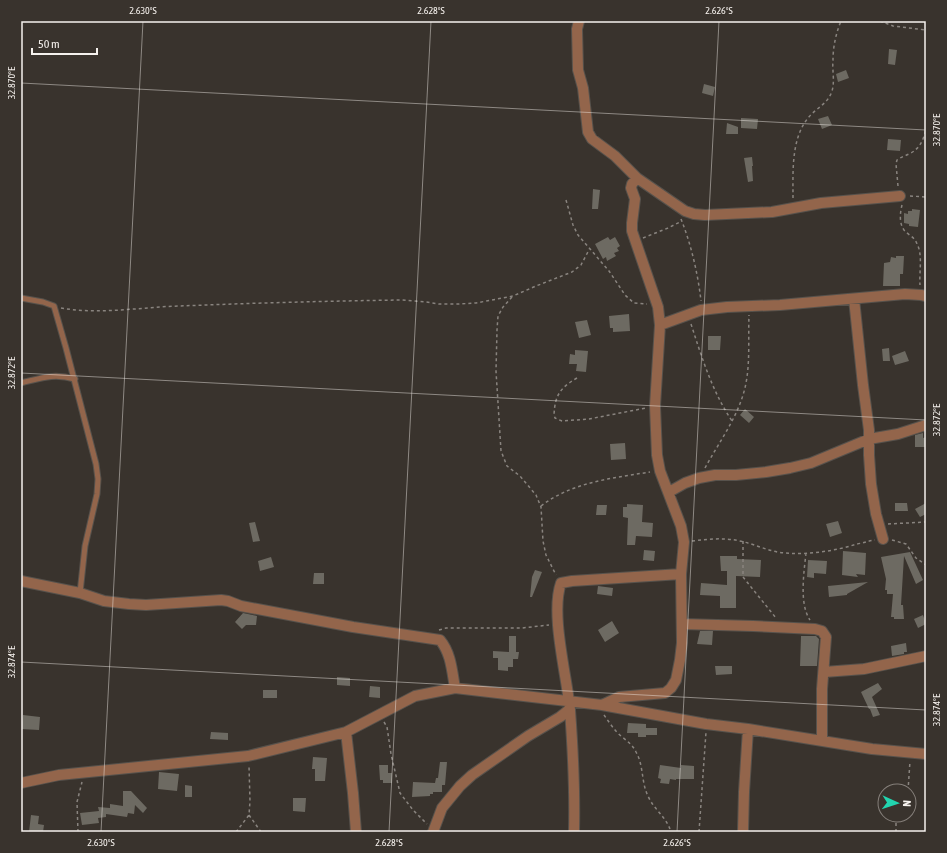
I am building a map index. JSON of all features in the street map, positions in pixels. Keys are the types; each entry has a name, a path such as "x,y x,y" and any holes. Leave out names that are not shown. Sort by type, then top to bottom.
{"street":[{"path":"579,21 577,29 578,70 584,97 588,132 592,139 615,156 637,178 685,211 705,215 772,212 821,203 900,196"},
{"path":"602,705 620,697 665,693 671,688 676,680 682,643 681,574 684,542 681,526 660,471 657,455 656,406 660,325 658,307 632,231 635,199 631,188 632,184 637,178"},
{"path":"660,325 701,310 728,307 893,295 923,296"},
{"path":"854,299 869,439 871,484 883,539"},
{"path":"669,492 685,483 700,478 715,475 736,475 790,468 811,463 869,439 898,434 926,425"},
{"path":"574,832 569,705 558,624 558,590 564,582 681,574"},
{"path":"21,581 80,593 104,601 146,605 221,600 241,606 353,627 440,640 445,646 448,655 455,688"},
{"path":"682,624 819,629 826,637 822,740"},
{"path":"824,672 864,669 926,656"},
{"path":"21,783 59,775 248,756 346,732 415,696 455,688 569,705 602,705 706,724 822,740 849,746 912,754 926,754"},
{"path":"434,831 442,808 460,786 472,775 528,736 560,717 569,705"},
{"path":"743,832 748,729"},
{"path":"346,732 356,832"}],"lane":[{"path":"21,298 43,302 54,306 96,464 98,479 97,494 86,546 80,593"},
{"path":"21,383 53,375 74,379"}],"path":[{"path":"793,208 793,163 797,141 803,126 809,117 828,101 832,90 834,49 841,21"},
{"path":"880,21 893,26 926,30"},
{"path":"923,296 920,253 914,238 904,230 901,224 900,219 902,202 896,171 898,160 914,152 920,145 924,138 926,128"},
{"path":"900,196 926,196"},
{"path":"566,200 573,225 578,235 609,271 625,296 634,303 658,307"},
{"path":"674,204 682,221 699,284 701,310"},
{"path":"635,241 662,231 682,221"},
{"path":"54,306 76,310 108,311 172,306 375,300 415,300 439,304 476,303 513,296 577,269 581,265 590,248"},
{"path":"513,296 502,307 498,316 496,371 501,451 508,466 520,476 531,489 541,507 543,541 546,555 561,584"},
{"path":"700,478 740,405 746,384 749,306"},
{"path":"688,315 706,370 724,408 732,421"},
{"path":"577,378 564,386 559,393 554,415 558,420 589,419 656,406"},
{"path":"541,507 552,498 572,488 613,478 660,471"},
{"path":"879,524 926,522"},
{"path":"684,542 728,538 783,553 806,553 848,546 866,541 883,539 895,540 906,544 916,558 926,566"},
{"path":"743,542 743,577 784,627"},
{"path":"806,553 804,586 806,609 808,616 819,629"},
{"path":"429,638 438,631 446,628 522,628 558,624"},
{"path":"602,705 603,713 612,726 636,751 642,768 648,796 652,804 668,823 671,832"},
{"path":"380,715 387,727 391,754 400,793 412,810 434,831"},
{"path":"699,832 706,724"},
{"path":"908,783 909,766 912,754"},
{"path":"236,832 249,815 250,801 248,756"},
{"path":"78,832 77,802 85,772"},
{"path":"249,815 261,832"}],"building":[{"path":"889,49 897,50 895,65 888,64"},
{"path":"846,70 849,78 838,82 836,74"},
{"path":"704,84 715,87 713,96 702,93"},
{"path":"828,116 832,125 822,129 818,119"},
{"path":"741,118 758,119 757,129 741,128"},
{"path":"727,123 738,127 738,134 726,134"},
{"path":"888,139 901,140 900,151 887,150"},
{"path":"752,157 753,181 748,182 744,158"},
{"path":"593,189 600,190 598,209 592,209"},
{"path":"912,209 920,210 918,227 909,226 909,224 904,223 904,213 908,214 908,211 912,211"},
{"path":"608,237 610,240 615,237 620,246 617,248 619,251 614,253 616,256 607,261 606,257 603,259 595,244"},
{"path":"896,256 904,256 903,274 900,274 900,286 883,286 884,263 890,262 891,257 896,258"},
{"path":"629,314 630,331 613,332 613,328 610,328 609,316"},
{"path":"587,320 591,335 579,338 575,322"},
{"path":"708,336 721,336 720,350 708,350"},
{"path":"889,348 890,361 883,361 882,349"},
{"path":"575,350 588,351 586,372 576,371 577,364 569,364 570,354 575,355"},
{"path":"905,351 909,361 895,365 892,356"},
{"path":"745,409 754,417 749,423 740,415"},
{"path":"923,433 923,438 926,437 926,447 915,447 915,435"},
{"path":"625,443 626,459 611,460 610,444"},
{"path":"895,503 907,503 908,511 895,511"},
{"path":"926,503 926,514 920,517 915,509"},
{"path":"627,504 643,505 642,522 653,523 652,537 636,536 635,545 627,545 628,518 623,517 623,507 627,507"},
{"path":"597,505 607,505 606,515 596,515"},
{"path":"838,521 842,533 830,537 826,524"},
{"path":"255,522 260,541 253,542 249,523"},
{"path":"644,550 655,551 654,561 643,560"},
{"path":"843,551 866,553 865,575 856,574 858,577 842,575"},
{"path":"910,552 923,580 916,584 904,556 901,605 903,605 904,619 894,619 894,617 891,617 893,594 887,594 887,590 885,590 886,579 881,557"},
{"path":"720,556 737,556 737,559 761,560 760,577 736,576 736,608 720,608 720,596 700,595 701,583 727,585 727,571 721,571"},
{"path":"271,557 274,567 260,571 258,561"},
{"path":"808,560 827,561 826,574 814,573 814,578 807,577"},
{"path":"535,570 542,572 532,597 530,597 532,577"},
{"path":"314,573 324,573 324,584 313,584"},
{"path":"868,582 847,595 829,597 828,586"},
{"path":"598,586 613,588 612,596 597,594"},
{"path":"243,613 257,616 256,625 246,625 242,629 235,622"},
{"path":"923,615 926,624 918,628 914,619"},
{"path":"612,621 619,633 605,642 598,630"},
{"path":"700,631 713,631 712,645 697,644"},
{"path":"509,636 516,636 516,652 519,652 518,659 513,659 513,667 508,667 508,671 498,670 498,658 493,658 493,651 509,652"},
{"path":"801,636 816,636 819,639 817,666 800,666"},
{"path":"906,643 907,652 892,656 891,646"},
{"path":"715,666 732,666 732,674 716,675"},
{"path":"337,677 350,678 350,686 337,685"},
{"path":"878,683 882,689 872,697 880,715 873,717 861,692"},
{"path":"370,686 380,687 380,698 369,697"},
{"path":"263,690 277,690 277,698 263,698"},
{"path":"23,715 40,717 39,730 21,729"},
{"path":"628,723 646,724 646,728 657,728 657,735 638,737 638,733 627,733"},
{"path":"211,732 228,733 228,740 210,739"},
{"path":"313,757 327,758 325,781 315,781 315,769 312,769"},
{"path":"440,762 447,762 445,785 442,785 442,792 433,792 430,796 412,797 413,782 435,783 436,778 438,778"},
{"path":"379,765 388,765 388,773 392,773 392,783 383,783 383,780 380,780"},
{"path":"660,765 681,768 681,765 694,766 694,779 670,779 669,784 660,783 661,779 658,778"},
{"path":"159,772 179,774 177,791 158,789"},
{"path":"185,785 192,786 192,797 185,797"},
{"path":"123,791 131,791 147,808 143,813 135,805 134,814 128,813 127,817 106,814 106,817 98,818 99,823 82,825 80,813 99,811 98,807 110,808 110,804 123,806"},
{"path":"293,798 306,798 305,812 293,811"},
{"path":"31,815 39,816 38,824 44,825 43,832 29,832"}]}
